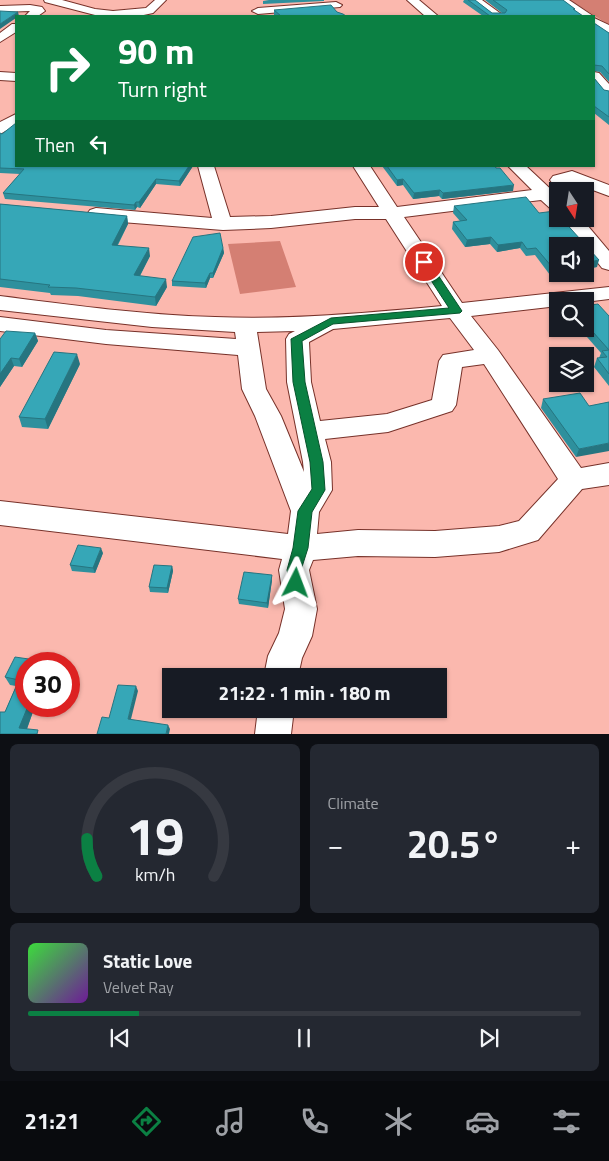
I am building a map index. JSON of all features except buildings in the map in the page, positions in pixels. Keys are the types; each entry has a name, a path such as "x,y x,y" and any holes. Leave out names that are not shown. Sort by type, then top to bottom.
{"street":[{"path":"49,0 73,12 152,14 161,0"},
{"path":"412,0 431,15"},
{"path":"475,0 497,15"},
{"path":"561,0 585,15"},
{"path":"262,15 258,11 336,5"},
{"path":"0,10 31,8"},
{"path":"108,13 125,15"},
{"path":"595,22 609,30"},
{"path":"0,38 15,27"},
{"path":"0,76 15,77"},
{"path":"595,77 609,92"},
{"path":"0,130 15,120"},
{"path":"0,130 15,132"},
{"path":"206,167 223,224"},
{"path":"362,167 456,311 490,355 574,480"},
{"path":"517,167 549,198"},
{"path":"560,182 559,180 572,176 587,182"},
{"path":"594,185 609,191"},
{"path":"81,213 223,224 271,222 549,200"},
{"path":"579,228 609,264"},
{"path":"0,324 106,337 247,337 331,321 456,311 609,293"},
{"path":"4,309 124,318 247,337"},
{"path":"283,668 285,656 295,636 301,609 294,570 301,548 305,511 318,490 317,462 299,382 297,339 331,321"},
{"path":"247,337 254,389 268,416 305,511"},
{"path":"311,431 388,424 443,405 451,361 490,355"},
{"path":"0,513 301,548 358,543 435,544 499,539 528,531 574,480 609,474"},
{"path":"273,734 275,718"}],"shaded area":[{"path":"570,0 609,0 609,25"},
{"path":"280,241 296,287 240,294 228,244"}],"route":[{"path":"296,583 294,570 301,548 305,511 318,490 317,462 299,382 297,339 331,321 456,311 424,262"}]}
